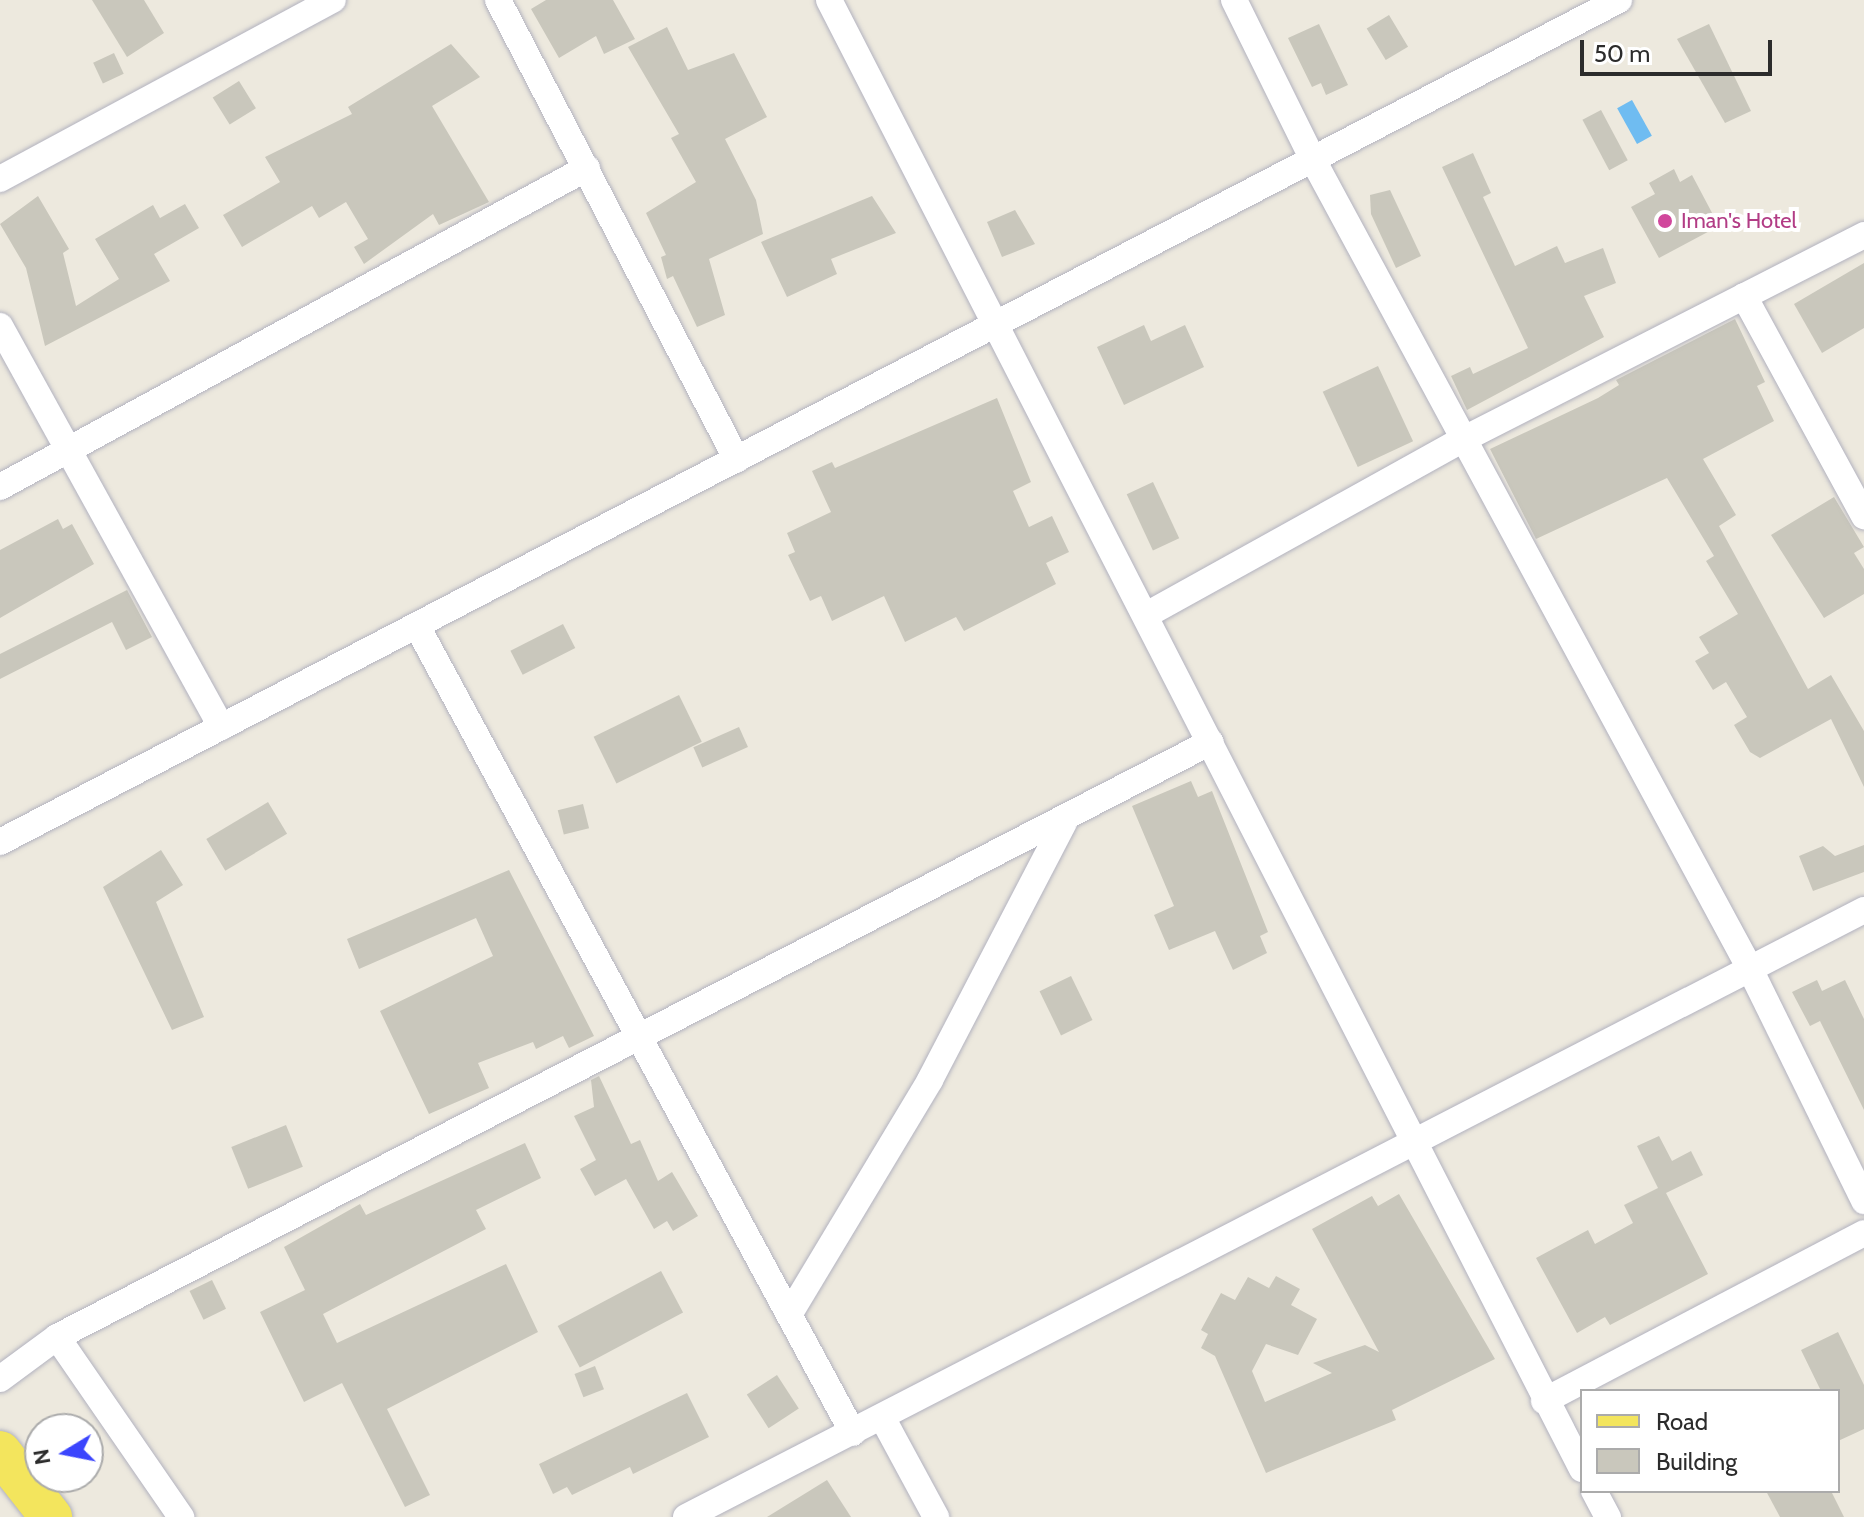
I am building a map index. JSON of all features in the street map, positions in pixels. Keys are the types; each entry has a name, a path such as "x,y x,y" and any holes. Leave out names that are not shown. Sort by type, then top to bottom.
{"main road":[{"path":"0,1452 51,1517"}],"street":[{"path":"0,179 333,0"},
{"path":"498,0 737,460"},
{"path":"829,0 994,324 1148,614 1414,1135 1544,1401 1580,1465"},
{"path":"1234,0 1312,158 1749,967 1864,1201"},
{"path":"0,842 1619,0"},
{"path":"0,487 587,168"},
{"path":"1148,614 1464,439 1864,235"},
{"path":"1744,296 1864,516"},
{"path":"0,326 71,449 221,727"},
{"path":"417,626 792,1310 853,1433"},
{"path":"0,1379 57,1337 640,1034 1064,823 1211,742"},
{"path":"792,1310 930,1080 1064,823"},
{"path":"686,1517 853,1433 1414,1135 1864,910"},
{"path":"1544,1401 1864,1233"},
{"path":"57,1337 181,1517"},
{"path":"882,1417 936,1517"},
{"path":"1595,1493 1608,1517"}],"water":[{"path":"1632,100 1652,136 1637,144 1617,108"}],"building":[{"path":"92,0 144,0 164,33 127,57"},
{"path":"546,0 613,0 635,39 604,54 596,36 559,58 531,9"},
{"path":"1389,15 1408,47 1386,60 1367,28"},
{"path":"1319,24 1348,85 1326,95 1321,83 1312,87 1288,38"},
{"path":"1709,24 1751,111 1725,123 1677,39"},
{"path":"667,27 688,70 734,53 767,117 725,139 756,200 763,234 709,259 725,315 697,327 673,276 667,279 661,257 666,255 646,213 696,182 671,138 679,134 628,47"},
{"path":"451,44 480,77 432,106 489,202 439,225 433,214 364,264 354,247 368,239 346,202 319,218 312,206 242,247 223,215 280,182 265,157 352,114 348,107"},
{"path":"114,53 124,74 103,84 93,63"},
{"path":"239,81 256,108 230,125 213,97"},
{"path":"1601,110 1628,160 1609,170 1582,120"},
{"path":"1473,153 1491,193 1483,197 1515,266 1557,246 1565,263 1603,248 1616,283 1584,296 1604,337 1467,410 1451,376 1470,367 1473,374 1528,348 1442,167"},
{"path":"1674,169 1680,182 1692,175 1719,226 1659,258 1631,207 1655,194 1649,183"},
{"path":"1390,190 1421,256 1396,268 1371,214 1370,195"},
{"path":"38,196 69,249 63,253 76,306 119,279 95,239 153,205 160,218 185,204 199,228 154,254 170,281 45,346 26,268 0,224"},
{"path":"872,196 896,233 831,259 837,274 787,297 761,242"},
{"path":"1015,210 1035,244 1002,257 987,222"},
{"path":"1864,263 1864,328 1822,353 1794,304"},
{"path":"1735,319 1765,382 1757,386 1774,421 1703,459 1736,515 1719,526 1808,689 1831,675 1864,731 1864,787 1831,719 1760,758 1750,752 1734,725 1747,717 1726,682 1713,690 1695,661 1709,653 1699,637 1738,614 1706,561 1714,556 1667,478 1536,539 1490,449 1598,398 1619,385 1616,380"},
{"path":"1144,325 1151,341 1185,325 1204,367 1124,405 1097,347"},
{"path":"1378,366 1413,441 1358,467 1323,392"},
{"path":"997,398 1031,482 1013,491 1029,527 1052,516 1069,552 1046,563 1056,584 964,631 956,617 905,642 884,596 832,621 821,596 810,601 788,555 795,552 787,533 831,512 812,471 832,462 835,468"},
{"path":"1153,482 1179,538 1153,550 1127,494"},
{"path":"1834,497 1864,547 1854,553 1864,569 1864,594 1824,618 1771,535"},
{"path":"58,519 63,529 72,524 94,564 0,618 0,550"},
{"path":"127,590 152,637 126,650 112,622 0,679 0,654"},
{"path":"563,624 575,648 523,675 510,651"},
{"path":"679,695 702,742 616,783 594,737"},
{"path":"739,727 748,747 702,767 693,747"},
{"path":"1191,781 1198,797 1212,791 1268,932 1260,936 1267,953 1233,970 1215,931 1169,950 1154,915 1174,906 1132,806"},
{"path":"268,802 287,834 225,871 206,839"},
{"path":"583,804 589,828 564,835 558,810"},
{"path":"1864,845 1864,872 1813,891 1799,856 1823,846 1835,856"},
{"path":"161,850 183,885 156,902 204,1017 172,1030 103,887"},
{"path":"509,870 594,1036 569,1048 563,1036 536,1049 533,1042 478,1063 489,1088 429,1114 380,1011 493,956 476,918 359,969 347,939"},
{"path":"1071,976 1092,1020 1061,1035 1040,991"},
{"path":"1817,980 1822,991 1845,980 1864,1019 1864,1110 1820,1021 1810,1026 1792,992"},
{"path":"599,1076 631,1144 640,1140 658,1181 672,1172 698,1216 673,1231 667,1221 654,1229 626,1179 595,1196 580,1169 596,1160 574,1116 594,1107 591,1080"},
{"path":"286,1125 303,1167 248,1189 231,1147"},
{"path":"1659,1136 1672,1161 1691,1151 1703,1175 1666,1193 1708,1274 1610,1325 1605,1317 1577,1333 1536,1258 1588,1230 1595,1244 1633,1223 1624,1205 1658,1188 1637,1146"},
{"path":"525,1143 541,1178 476,1210 486,1229 323,1314 337,1343 506,1264 538,1332 387,1409 430,1495 405,1507 342,1383 304,1402 260,1312 305,1290 284,1247 360,1204 366,1215"},
{"path":"1399,1194 1495,1359 1392,1410 1396,1420 1266,1473 1215,1356 1201,1348 1208,1334 1201,1330 1221,1293 1235,1300 1248,1277 1269,1288 1276,1276 1300,1289 1291,1305 1317,1319 1298,1355 1266,1344 1252,1371 1265,1402 1332,1373 1313,1363 1365,1345 1379,1352 1312,1229 1372,1196 1378,1206"},
{"path":"661,1271 683,1312 580,1367 558,1326"},
{"path":"212,1280 226,1309 204,1320 190,1291"},
{"path":"1838,1332 1864,1385 1864,1429 1840,1440 1840,1389 1820,1389 1801,1350"},
{"path":"595,1366 604,1389 583,1397 574,1374"},
{"path":"777,1375 799,1409 769,1428 747,1395"},
{"path":"687,1393 709,1437 633,1474 630,1467 572,1495 567,1487 553,1494 539,1464"},
{"path":"827,1480 851,1517 767,1517"},
{"path":"1767,1493 1832,1493 1844,1517 1780,1517"}],"place":[{"name":"Iman's Hotel","path":"1665,221"}]}
